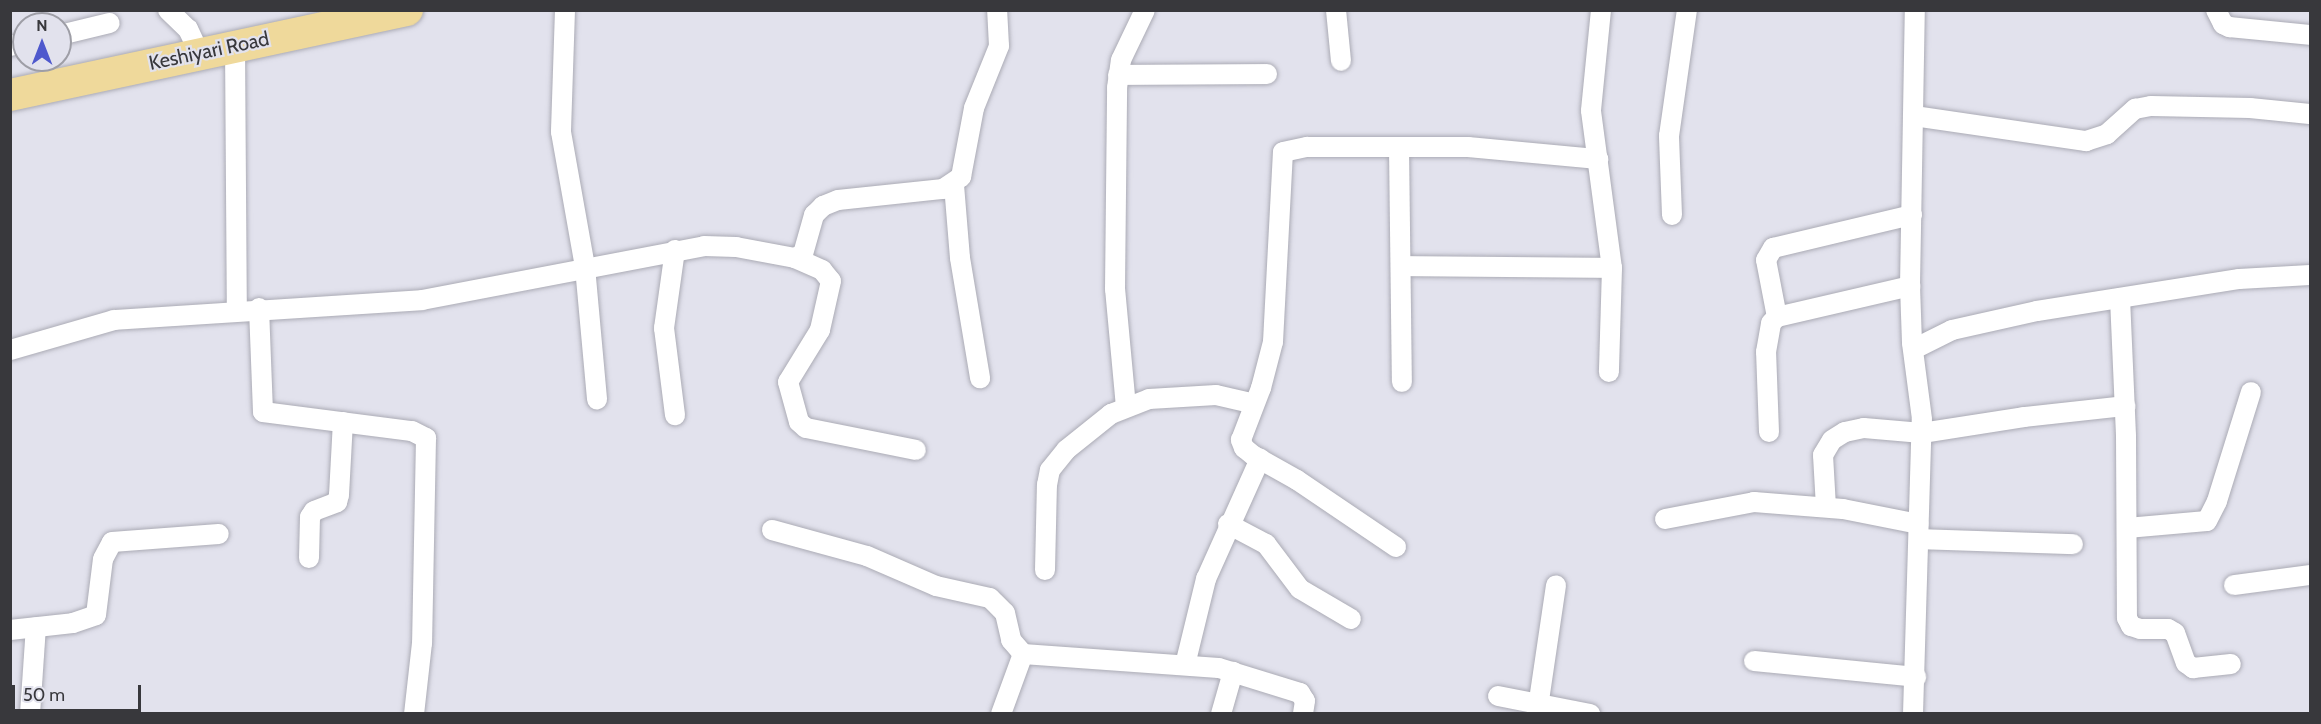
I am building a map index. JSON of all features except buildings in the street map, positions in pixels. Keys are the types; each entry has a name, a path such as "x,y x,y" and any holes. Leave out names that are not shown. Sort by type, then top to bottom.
{"main road":[{"name":"Keshiyari Road","path":"10,95 407,10"}],"street":[{"path":"168,10 188,29 199,53"},
{"path":"565,10 561,132 585,267 597,399"},
{"path":"795,258 803,254 814,215 823,206 838,200 954,185 961,177 974,108 999,46 997,10"},
{"path":"1126,407 1115,289 1118,75 1128,42 1145,10"},
{"path":"1335,10 1341,61"},
{"path":"1601,10 1591,111 1612,268 1609,372"},
{"path":"1672,215 1669,136 1687,10"},
{"path":"1913,714 1916,677 1922,433 1910,286 1915,10"},
{"path":"2216,10 2223,24 2229,27 2310,34"},
{"path":"72,32 110,23"},
{"path":"235,45 237,310"},
{"path":"1118,75 1267,74"},
{"path":"1914,116 2086,141 2107,134 2135,109 2151,106 2250,108 2310,114"},
{"path":"1396,547 1244,448 1241,440 1270,357 1275,321 1282,152 1307,147 1511,148 1598,159"},
{"path":"1399,147 1402,381"},
{"path":"954,185 960,258 980,378"},
{"path":"1777,317 1766,260 1773,248 1912,215"},
{"path":"10,350 114,320 259,308 422,300 675,250 736,247 795,258 822,270 831,281 820,330 788,382 799,422 806,428 916,450"},
{"path":"675,250 663,328 675,415"},
{"path":"1401,266 1612,268"},
{"path":"1914,349 1981,322 2239,279 2310,275"},
{"path":"1769,432 1767,332 1777,317 1910,286"},
{"path":"2120,298 2125,406 2127,618 2131,626 2168,628 2175,633 2186,663 2193,668 2232,664"},
{"path":"259,308 263,412 412,431 426,438 422,643 414,714"},
{"path":"2127,528 2207,521 2217,501 2251,392"},
{"path":"1045,570 1050,470 1065,450 1126,407 1149,399 1196,395 1231,397 1254,404"},
{"path":"1826,507 1823,455 1832,440 1864,428 1922,433 2024,417 2125,406"},
{"path":"309,558 310,517 314,511 337,502 339,495 343,422"},
{"path":"1185,665 1206,579 1228,524 1260,459"},
{"path":"1665,519 1754,502 1826,507 1919,532 2073,544"},
{"path":"1228,524 1266,544 1300,589 1351,618"},
{"path":"772,530 867,556 936,586 990,598 1005,613 1011,640 1023,654 1185,665 1233,672 1300,693 1305,700 1303,714"},
{"path":"10,630 73,623 96,615 103,559 112,542 219,534"},
{"path":"2234,585 2310,575"},
{"path":"1538,709 1556,585"},
{"path":"30,714 36,627"},
{"path":"1001,714 1023,654"},
{"path":"1754,661 1916,677"},
{"path":"1221,714 1233,672"},
{"path":"1498,696 1538,709 1590,714"}]}
